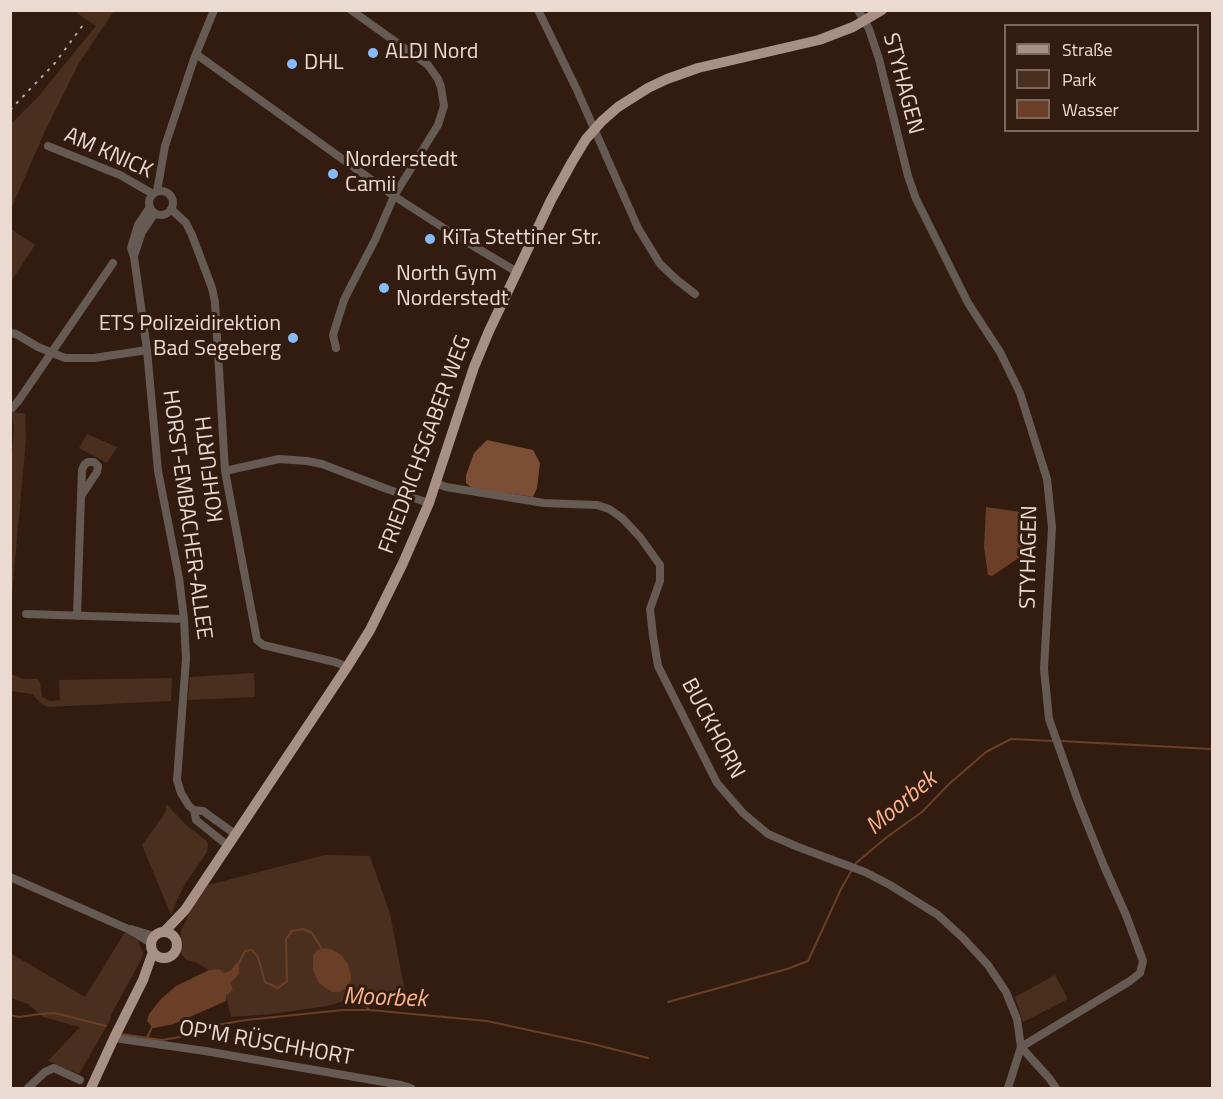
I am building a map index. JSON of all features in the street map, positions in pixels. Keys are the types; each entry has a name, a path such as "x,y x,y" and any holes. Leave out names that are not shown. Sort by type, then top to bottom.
{"main road":[{"name":"FRIEDRICHSGABER WEG","path":"185,910 177,931 175,952 170,957 157,944 185,910 370,630 413,542 429,503 474,367 551,200 572,162 594,130 618,107 667,79 714,64 819,40 843,32 882,10"},
{"path":"91,1089 143,980 157,944 172,934 176,938"}],"street":[{"name":"KOHFURTH","path":"153,210 150,200 158,192 164,179 162,157 165,147 196,54 214,10"},
{"path":"336,348 333,334 344,300 375,240 394,196 438,125 444,106 438,79 428,65 351,10"},
{"path":"538,10 577,90 638,228 655,257 677,280 696,294"},
{"name":"STYHAGEN","path":"858,10 869,30 879,59 908,176 916,199 968,303 1000,352 1020,393 1047,479 1052,526 1044,669 1049,719 1104,866 1143,961 1140,973 1130,981 1021,1047"},
{"path":"196,54 394,196 518,272"},
{"name":"AM KNICK","path":"48,146 158,192"},
{"name":"KOHFURTH","path":"158,192 169,194 173,200 171,209 186,223 209,278 215,302 225,471 258,640 263,645 347,667"},
{"path":"153,210 159,214 165,214 171,209"},
{"name":"HORST-EMBACHER-ALLEE","path":"153,210 138,225 131,248 147,350 158,471 179,578 184,619 185,669 177,780 184,799 194,810 196,820 227,845"},
{"path":"11,408 52,353 113,263"},
{"path":"10,333 65,358 83,359 147,350"},
{"path":"225,471 279,459 308,460 429,503"},
{"name":"BUCKHORN","path":"436,483 447,487 544,502 597,505 609,509 622,518 640,537 660,565 660,581 650,609 658,666 717,783 743,813 768,834 853,867 890,885 938,915 988,965 1006,992 1017,1019 1021,1047"},
{"path":"77,616 81,496"},
{"path":"26,614 184,619"},
{"path":"194,810 203,811 235,834"},
{"path":"10,877 157,944"},
{"name":"OP'M RÜSCHHORT","path":"114,1038 205,1051 401,1085 411,1089"},
{"path":"1008,1089 1021,1047"},
{"path":"1021,1047 1056,1089"},
{"path":"28,1089 45,1072 54,1068 80,1080"}],"green space":[{"path":"78,11 114,11 79,63 45,131 11,209 11,124 38,97 96,26 77,13"},
{"path":"11,229 35,245 12,280 10,279"},
{"path":"11,411 25,414 26,439 11,605 10,480 14,428"},
{"path":"87,434 117,447 107,463 79,448"},
{"path":"254,673 255,697 188,700 190,677"},
{"path":"11,674 23,679 38,679 42,697 50,701 60,700 59,680 172,678 171,701 47,707 32,694 11,691"},
{"path":"166,804 186,825 207,841 208,845 207,852 185,884 171,915 142,845 163,816"},
{"path":"325,855 370,856 390,914 407,1002 368,995 326,1006 231,1017 226,996 233,990 231,983 239,974 236,963 231,970 224,973 219,969 209,970 187,960 181,954 183,945 181,931 191,910 208,885"},
{"path":"125,932 138,941 143,953 142,958 79,1074 48,1061 80,1027 43,1017 28,1004 11,998 10,953 85,997"},
{"path":"1055,975 1068,999 1023,1022 1015,997"}],"shaded area":[{"path":"487,440 533,450 540,463 537,488 533,497 472,488 466,483 466,475 474,453"}],"water":[{"path":"986,507 1034,514 1035,545 992,576 988,575 984,547"},
{"path":"326,948 342,956 348,964 351,979 340,992 332,992 319,983 313,970 313,955 318,950"},
{"path":"236,963 239,963 239,974 231,983 233,990 226,996 226,1001 174,1024 154,1028 147,1021 149,1014 161,999 176,986 209,970 219,969 224,973 231,970"}],"waterway":[{"name":"Moorbek","path":"668,1002 808,961 841,889 856,863 922,812 949,784 986,752 1011,739 1054,741"},
{"name":"Moorbek","path":"1060,741 1212,749"},
{"path":"239,963 245,951 252,950 258,957 265,982 278,988 287,981 286,939 292,931 303,929 312,933 322,949"},
{"path":"345,988 370,1010"},
{"name":"Moorbek","path":"121,1034 162,1040 180,1037 200,1026 343,1010 370,1010 487,1021 648,1058"},
{"name":"Moorbek","path":"10,1015 19,1017 55,1013 106,1026"},
{"path":"147,1038 152,1027"}],"railway":[{"path":"10,110 55,63 83,25"}],"place":[{"name":"ALDI Nord","path":"373,53"},
{"name":"DHL","path":"292,64"},
{"name":"Norderstedt Camii","path":"333,174"},
{"name":"KiTa Stettiner Str.","path":"430,239"},
{"name":"North Gym Norderstedt","path":"384,288"},
{"name":"ETS Polizeidirektion Bad Segeberg","path":"293,338"}]}
